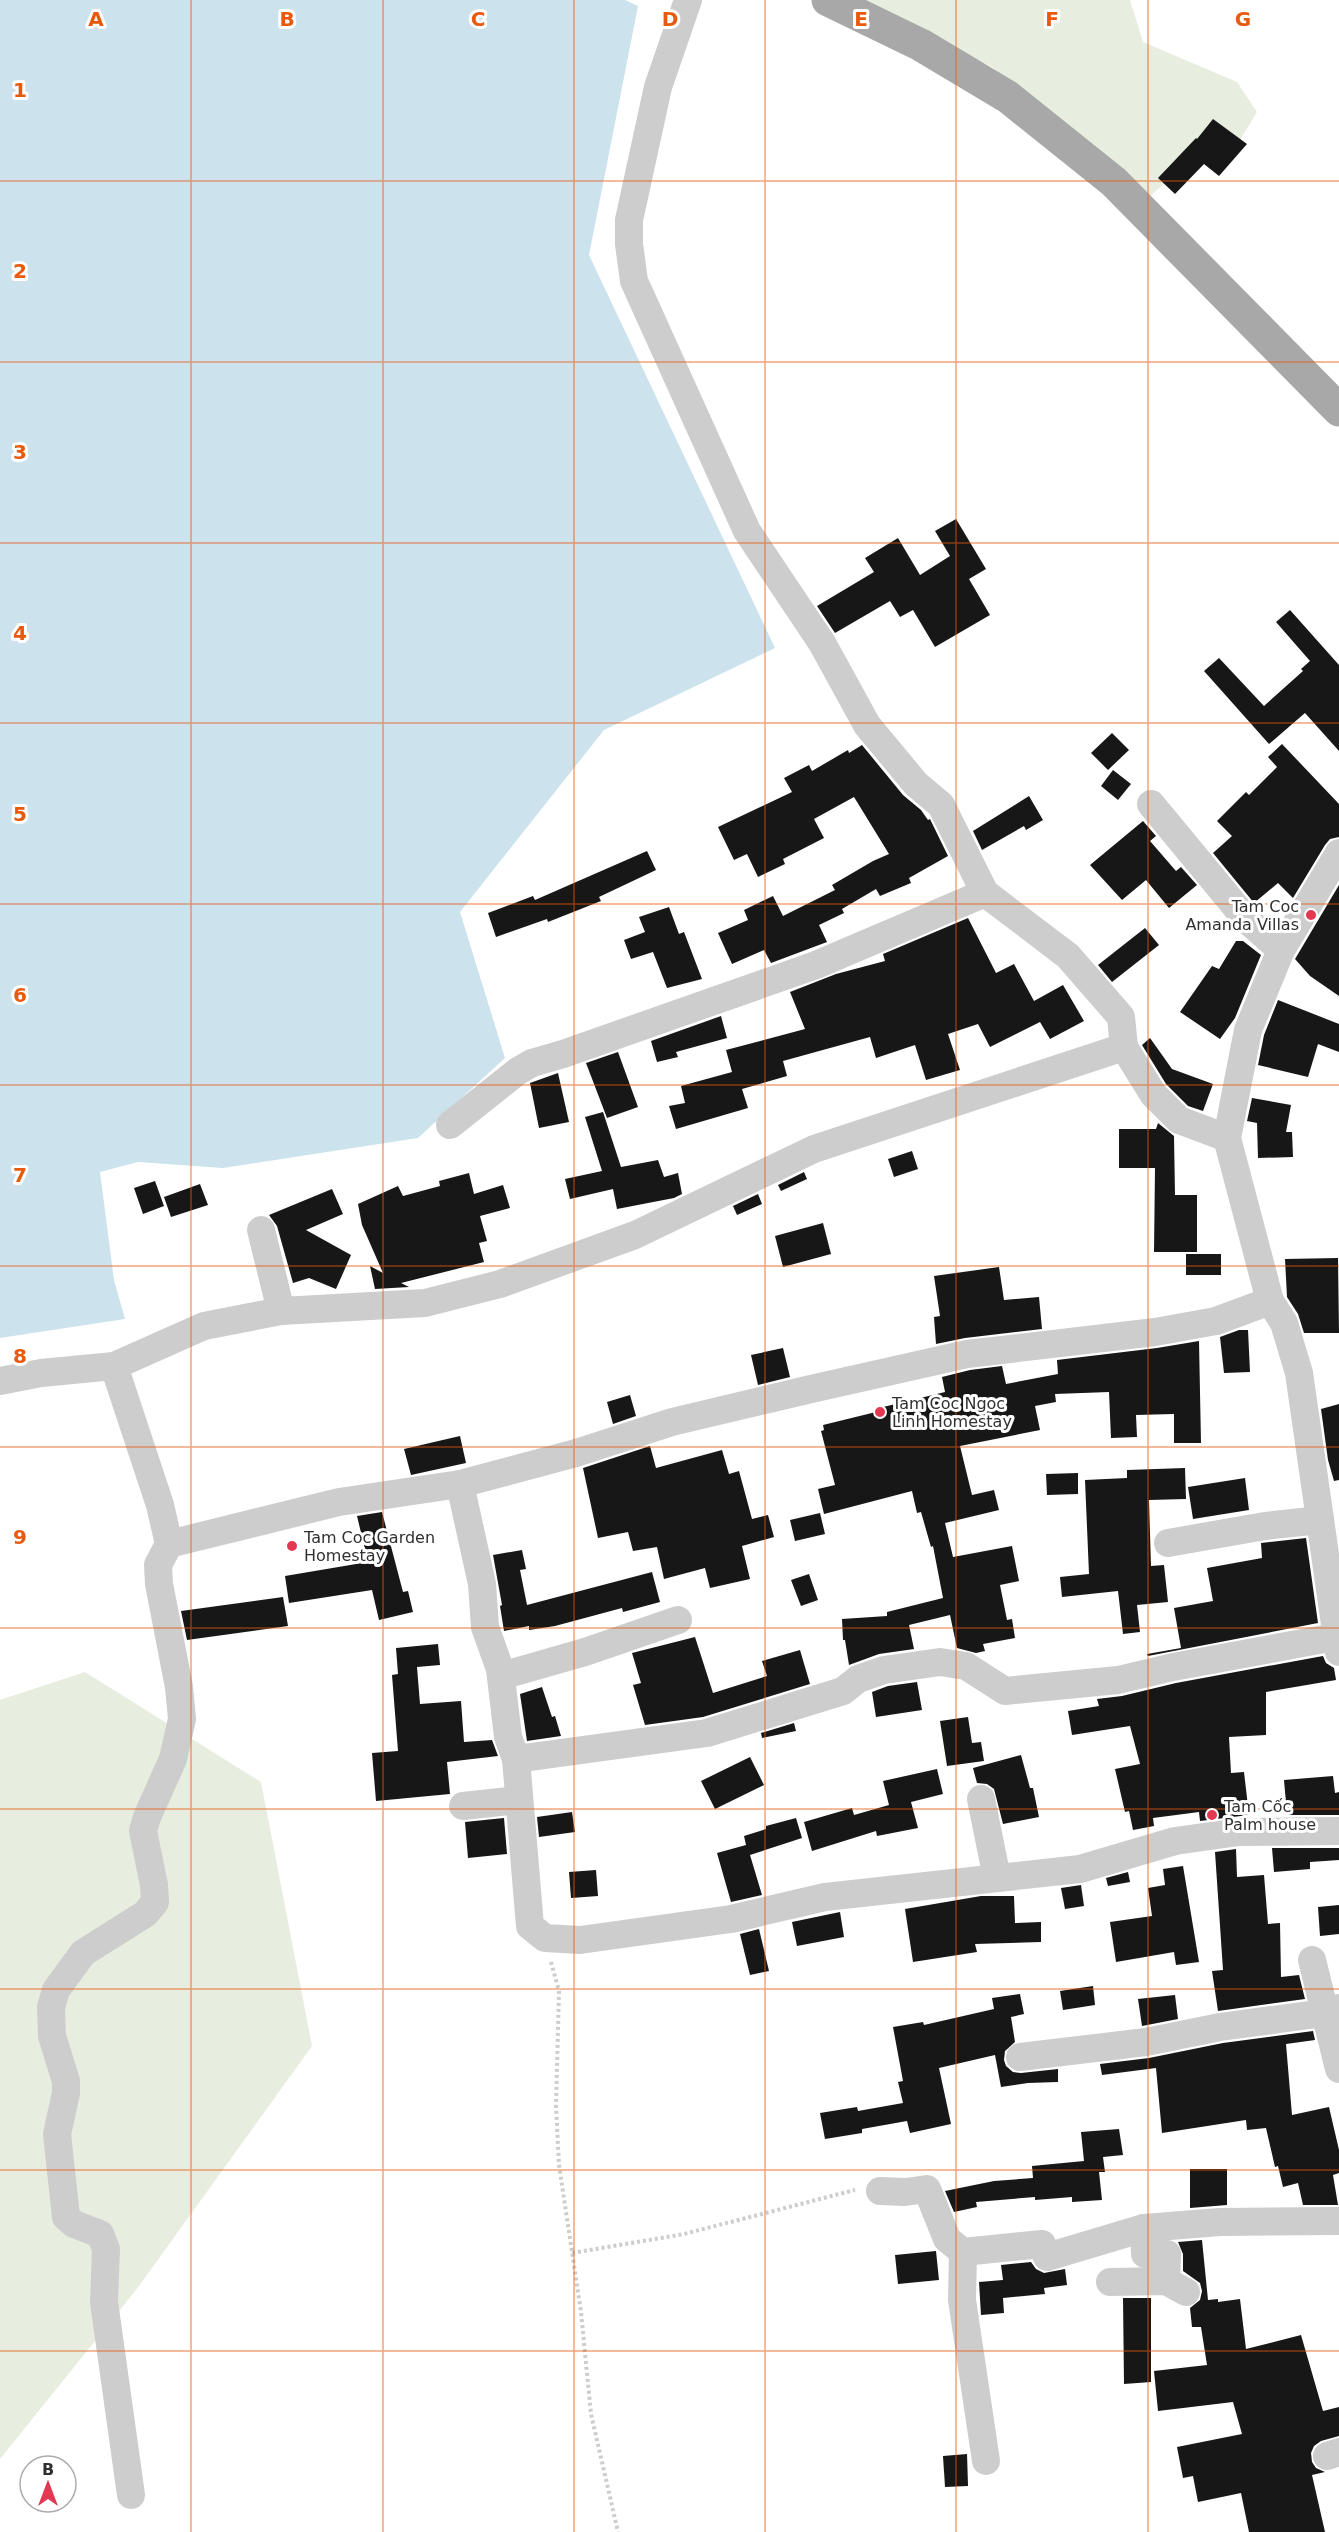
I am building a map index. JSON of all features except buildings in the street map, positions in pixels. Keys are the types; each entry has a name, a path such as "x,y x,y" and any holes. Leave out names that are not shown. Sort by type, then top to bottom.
{"main road":[{"path":"828,0 921,45 1008,97 1105,175 1339,410"}],"street":[{"path":"688,0 658,87 629,220 629,244 634,281 747,531 822,643 867,725 916,784 941,805 985,893 1068,956 1120,1017 1124,1047 1153,1094 1179,1120 1227,1138"},
{"path":"1151,804 1246,919 1281,950"},
{"path":"516,1759 706,1733 843,1691 858,1679 884,1670 940,1662 966,1666 1005,1691 1118,1680 1173,1667 1337,1644 1299,1373 1284,1323 1270,1301 1227,1138 1248,1030 1281,950 1339,853"},
{"path":"450,1125 518,1071 532,1063 816,965 985,893"},
{"path":"0,1380 41,1373 114,1366 204,1326 281,1311 425,1303 500,1284 635,1235 814,1149 1124,1047"},
{"path":"261,1230 281,1311"},
{"path":"170,1544 339,1502 460,1484 576,1453 672,1422 967,1354 1155,1332 1216,1322 1270,1301"},
{"path":"114,1366 160,1505 170,1544 158,1565 179,1687 182,1719 173,1759 143,1831 154,1885 155,1902 146,1914 83,1953 56,1990 51,2007 52,2036 66,2081 66,2093 57,2134 66,2217 74,2224 100,2234 106,2249 104,2302 131,2495"},
{"path":"460,1484 482,1584 485,1627 501,1676 508,1737 516,1759 530,1926 545,1938 580,1940 731,1919 825,1897 1080,1869 1175,1840 1239,1832 1339,1831"},
{"path":"1168,1543 1320,1520"},
{"path":"501,1676 585,1652 678,1620"},
{"path":"981,1799 997,1878"},
{"path":"463,1806 518,1800"},
{"path":"1312,1960 1332,2011 1339,2069"},
{"path":"1020,2057 1146,2042 1220,2027 1332,2011"},
{"path":"880,2191 905,2192 927,2189 948,2239 963,2252 1042,2244 1047,2257 1144,2228 1220,2222 1339,2220"},
{"path":"1110,2282 1176,2287 1167,2254 1144,2254 1144,2228"},
{"path":"963,2252 962,2300 986,2461"}],"path":[{"path":"545,1938 559,1991 556,2106 559,2165 581,2312 591,2414 618,2532"},
{"path":"572,2253 684,2234 861,2188 880,2191"}],"shaded area":[{"path":"853,0 1130,0 1143,42 1237,82 1257,112 1240,140 1205,147 1148,198 992,67"},
{"path":"85,1672 261,1782 312,2046 136,2290 0,2459 0,1700"}],"water":[{"path":"0,0 625,0 638,6 589,255 775,648 604,730 460,912 505,1058 418,1138 223,1168 138,1162 100,1172 114,1280 125,1319 0,1338"}],"place":[{"name":"Tam Coc Amanda Villas","path":"1311,915"},
{"name":"Tam Coc Ngoc Linh Homestay","path":"880,1412"},
{"name":"Tam Coc Garden Homestay","path":"292,1546"},
{"name":"Tam Cốc Palm house","path":"1212,1815"}]}
